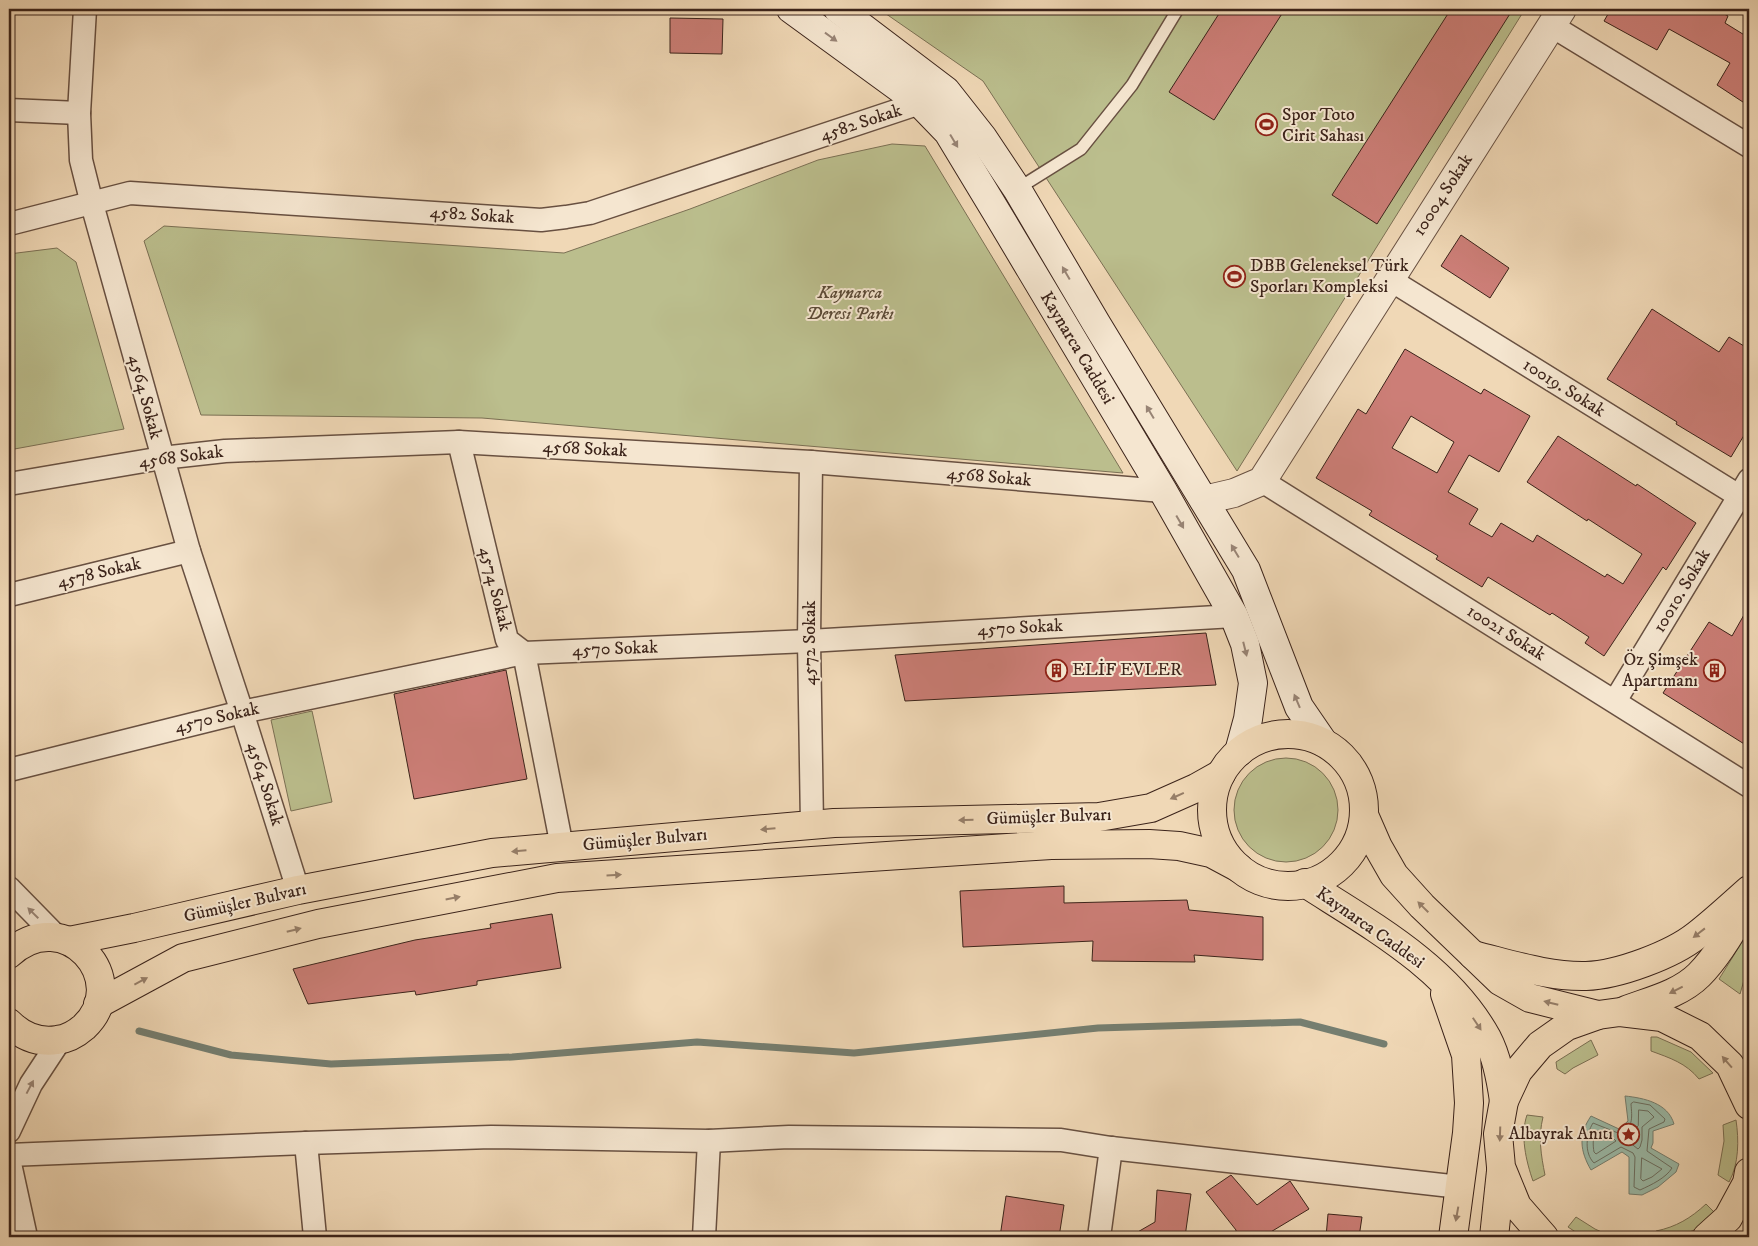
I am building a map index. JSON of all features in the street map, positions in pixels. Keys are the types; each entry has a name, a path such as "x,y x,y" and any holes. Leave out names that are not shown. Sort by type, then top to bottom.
{"main road":[{"name":"Kaynarca Caddesi","path":"791,9 920,103 948,132 1163,491 1234,616 1245,644 1253,683 1248,719 1239,752"},
{"name":"Kaynarca Caddesi","path":"838,9 946,91 984,138 1017,189 1246,570 1299,707 1323,742"},
{"name":"10004 Sokak","path":"1262,481 1557,17"},
{"path":"1204,500 1234,493 1262,481"},
{"name":"Kaynarca Caddesi","path":"1276,734 1300,734 1323,742 1343,756 1357,776 1364,801 1363,827 1353,851 1336,870 1313,882 1287,886 1262,881 1239,868 1222,848 1213,824 1213,800 1221,774 1233,756 1253,742 1276,734"},
{"name":"Gümüşler Bulvarı","path":"9,954 17,947 36,938 47,936 63,939 134,928 298,890 492,853 834,823 1099,817 1151,808 1196,788 1221,774"},
{"name":"Kaynarca Caddesi","path":"1364,815 1378,847 1394,875 1422,906 1500,981 1530,998 1609,1014 1662,1017 1700,1036 1730,1065 1749,1104"},
{"name":"Gümüşler Bulvarı","path":"98,1004 184,958 318,924 557,878 1051,845 1150,844 1179,846 1211,853 1239,868"},
{"name":"Kaynarca Caddesi","path":"1305,883 1387,935 1440,978 1466,1008 1488,1040 1499,1071 1504,1101"},
{"path":"1473,955 1552,973 1586,976 1624,970 1677,948 1696,936 1749,890"},
{"path":"1494,1237 1502,1167 1498,1134 1504,1101 1518,1071 1540,1045 1567,1026 1662,997 1687,984 1699,975 1730,933 1749,899"},
{"path":"9,1026 28,1037 49,1041 60,1040 84,1027 94,1014 98,1004 100,988 98,972 86,953 63,939"},
{"path":"1440,978 1466,1055 1470,1103 1453,1237"},
{"path":"1749,1097 1749,1104"},
{"path":"1502,1167 1517,1206 1544,1237"},
{"path":"1708,1237 1727,1227 1747,1182 1749,1172"}],"street":[{"name":"4564 Sokak","path":"86,9 79,113 81,160 189,552 298,890"},
{"path":"1557,17 1749,146"},
{"name":"4582 Sokak","path":"9,224 130,193 541,220 566,217 590,213 920,103"},
{"path":"9,110 79,113"},
{"name":"10019. Sokak","path":"1389,279 1744,488"},
{"name":"4568 Sokak","path":"9,484 162,458 225,451 459,442 811,462 1163,491"},
{"name":"4574 Sokak","path":"459,442 507,640 524,653 562,847"},
{"name":"4572 Sokak","path":"811,462 809,640 812,825"},
{"name":"10021 Sokak","path":"1262,481 1749,786"},
{"name":"10010. Sokak","path":"1615,701 1744,488"},
{"name":"4578 Sokak","path":"9,595 189,552"},
{"name":"4570 Sokak","path":"9,770 242,712 524,653 809,640 1234,616"},
{"path":"9,888 63,939"},
{"path":"9,1131 31,1084 60,1040"},
{"path":"26,1237 9,1157 306,1143 492,1138 709,1141 789,1138 1061,1140 1111,1148 1460,1187"},
{"path":"704,1237 709,1141"},
{"path":"306,1143 315,1237"},
{"path":"1099,1237 1111,1148"}],"lane":[{"path":"1017,189 1081,149 1132,84 1178,9"}],"green space":[{"name":"DBB Geleneksel Türk Sporları Kompleksi","path":"879,9 1525,9 1237,471 983,81"},
{"name":"Kaynarca Deresi Parkı","path":"892,144 925,146 1123,473 482,418 201,415 144,241 164,226 564,253 690,209 818,160"},
{"path":"57,248 76,262 124,429 9,450 9,254"},
{"path":"312,711 332,802 291,811 271,720"},
{"path":"1286,758 1306,762 1323,773 1334,790 1338,810 1334,830 1323,847 1306,858 1286,862 1266,858 1249,847 1238,830 1234,810 1238,790 1249,773 1266,762"},
{"path":"1749,931 1749,963 1740,994 1719,979"},
{"path":"1651,1037 1657,1037 1691,1052 1713,1073 1699,1079 1683,1065 1651,1051"},
{"path":"1591,1040 1598,1055 1565,1074 1557,1069 1556,1062"},
{"path":"1527,1115 1543,1117 1541,1146 1545,1175 1533,1181 1528,1165 1524,1139"},
{"path":"1736,1120 1737,1152 1735,1168 1729,1182 1718,1175 1724,1141 1723,1125"},
{"path":"1706,1204 1714,1212 1694,1230 1678,1237 1656,1237 1656,1231 1683,1221 1695,1214"},
{"path":"1576,1217 1606,1234 1605,1237 1583,1237 1568,1227"}],"water":[{"path":"1625,1096 1640,1098 1661,1106 1671,1117 1674,1124 1653,1131 1651,1148 1679,1164 1676,1172 1658,1187 1642,1195 1629,1194 1629,1157 1622,1152 1591,1170 1583,1150 1582,1136 1591,1116 1619,1129 1628,1121"}],"building":[{"path":"1222,9 1285,9 1214,120 1169,92"},
{"path":"1451,9 1513,9 1377,224 1332,195"},
{"path":"1611,9 1715,9 1728,16 1725,23 1746,36 1749,29 1749,106 1717,85 1730,63 1669,29 1657,50 1604,21"},
{"path":"670,18 723,19 722,54 670,53"},
{"path":"1461,235 1509,268 1490,298 1441,266"},
{"path":"1652,309 1719,352 1729,337 1749,349 1749,427 1731,457 1607,379"},
{"path":"1405,349 1481,394 1484,389 1530,416 1499,472 1469,455 1448,492 1478,509 1469,524 1492,537 1501,523 1533,542 1537,535 1605,577 1607,574 1623,584 1642,554 1527,482 1558,436 1636,486 1637,484 1696,523 1666,570 1663,567 1604,656 1585,643 1589,637 1552,613 1550,615 1488,577 1482,587 1436,559 1438,556 1369,515 1372,511 1316,478 1358,409 1366,414","holes":["1411,416 1454,442 1437,473 1392,448"]},
{"name":"Öz Şimşek Apartmanı","path":"1749,606 1749,747 1663,693 1709,622 1732,636"},
{"name":"ELİF EVLER","path":"1206,633 1216,685 905,701 895,655"},
{"path":"506,670 527,779 414,799 394,694"},
{"path":"1064,886 1064,903 1187,900 1189,910 1263,917 1263,960 1194,955 1195,962 1092,961 1093,941 963,947 960,891"},
{"path":"552,914 561,968 477,981 477,985 416,995 415,991 308,1004 293,969 415,940 491,928 490,924"},
{"path":"1231,1175 1257,1205 1290,1181 1309,1209 1269,1233 1269,1237 1236,1237 1236,1230 1206,1192"},
{"path":"1157,1190 1191,1194 1185,1237 1129,1237 1155,1222"},
{"path":"1006,1196 1064,1205 1059,1237 1000,1237"},
{"path":"1328,1214 1362,1217 1359,1237 1326,1237"}],"waterway":[{"path":"139,1031 231,1055 331,1064 512,1057 697,1042 854,1053 1098,1028 1300,1022 1384,1044"}],"place":[{"name":"Spor Toto Cirit Sahası","path":"1266,125"},
{"name":"DBB Geleneksel Türk Sporları Kompleksi","path":"1234,276"},
{"name":"ELİF EVLER","path":"1056,670"},
{"name":"Öz Şimşek Apartmanı","path":"1714,670"},
{"name":"Albayrak Anıtı","path":"1629,1134"}]}
